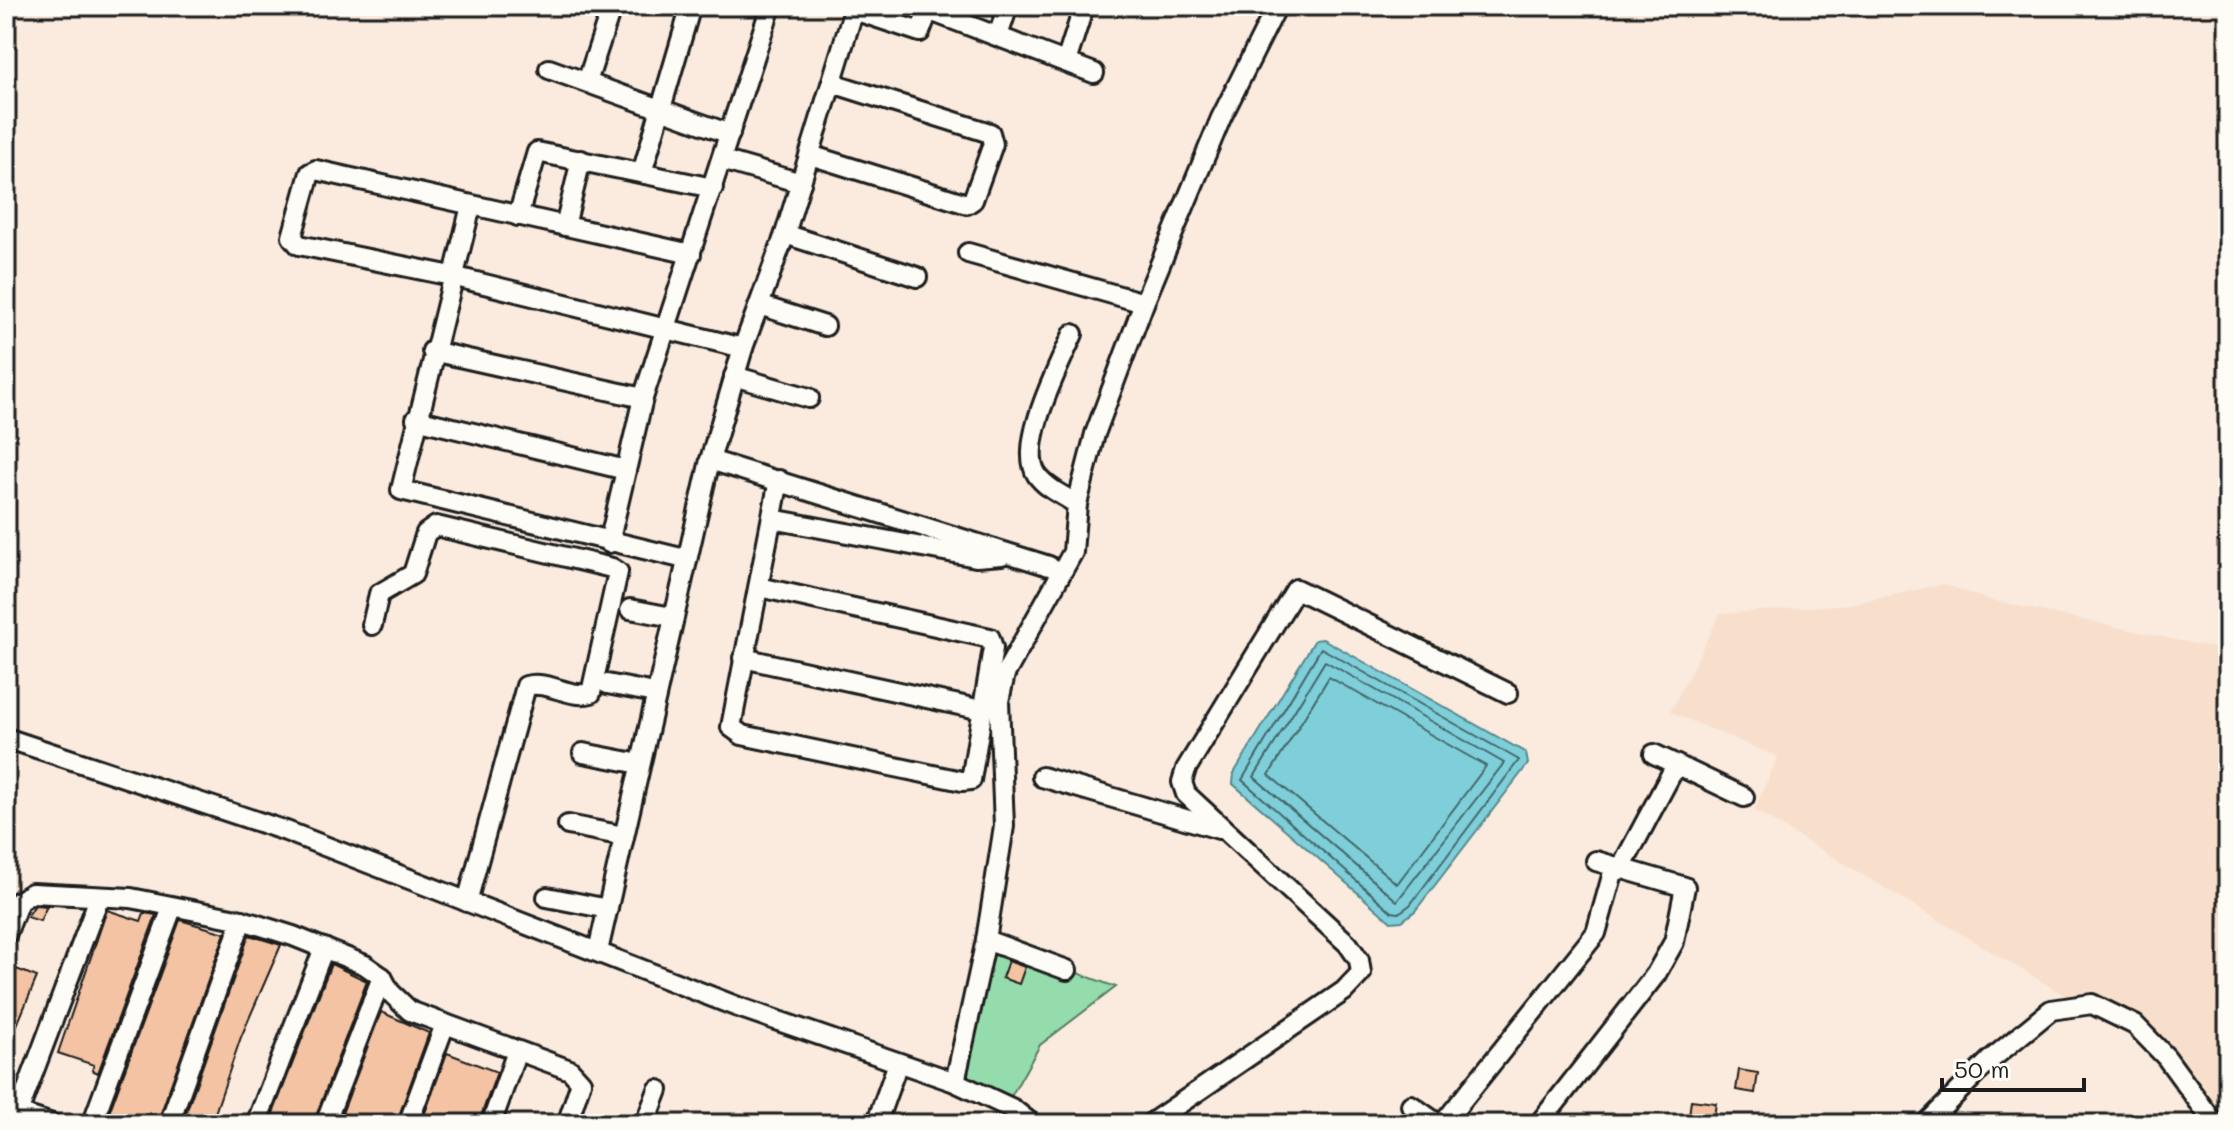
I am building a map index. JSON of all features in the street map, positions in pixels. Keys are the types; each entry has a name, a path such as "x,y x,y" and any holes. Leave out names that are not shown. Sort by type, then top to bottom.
{"street":[{"path":"587,82 612,6"},
{"path":"642,173 691,6"},
{"path":"609,543 643,398 771,6"},
{"path":"998,36 1008,6"},
{"path":"1066,62 1084,6"},
{"path":"955,1082 986,940 1004,826 999,701 1005,674 1073,552 1077,504 1095,434 1144,303 1221,118 1277,6"},
{"path":"598,951 710,460 734,376 785,234 855,8 920,32 929,8 1094,73"},
{"path":"549,69 730,134"},
{"path":"810,155 967,204 973,200 993,144 993,135 985,131 832,83"},
{"path":"518,216 537,152 713,188"},
{"path":"565,226 581,160"},
{"path":"722,160 801,183"},
{"path":"691,254 316,170 310,173 293,243 452,276 743,348"},
{"path":"471,206 432,351 401,490 685,559"},
{"path":"785,234 917,277"},
{"path":"968,253 1144,303"},
{"path":"759,305 825,326"},
{"path":"1073,334 1042,410 1031,462 1038,476 1077,504"},
{"path":"432,351 643,398"},
{"path":"734,376 809,398"},
{"path":"416,419 626,470"},
{"path":"710,460 1049,566"},
{"path":"759,587 990,638 993,648 975,773 971,780 962,781 742,735 731,727 779,480"},
{"path":"772,519 976,557 1010,553"},
{"path":"372,625 379,594 413,574 426,533 436,526 446,525 612,568 620,576 591,693 581,695 536,684 526,686 467,902"},
{"path":"1150,1124 1344,991 1361,973 1359,960 1348,944 1186,794 1182,782 1186,769 1296,589 1508,693"},
{"path":"630,609 672,617"},
{"path":"743,658 982,710"},
{"path":"607,684 655,693"},
{"path":"6,738 286,831 738,1007 955,1082 1013,1109 1032,1124"},
{"path":"583,753 640,764"},
{"path":"1654,754 1744,797"},
{"path":"1411,1105 1440,1124 1596,933 1617,870 1676,765"},
{"path":"1042,777 1225,831"},
{"path":"568,825 624,836"},
{"path":"1539,1124 1656,974 1674,942 1685,887 1617,870 1596,861"},
{"path":"6,935 24,896 32,893 131,898 242,920 365,965 382,977 390,992 410,1011 578,1075 581,1082 567,1124"},
{"path":"547,897 608,909"},
{"path":"52,1124 12,1111 99,898"},
{"path":"92,1124 172,908"},
{"path":"169,1124 242,920"},
{"path":"986,940 1067,970"},
{"path":"256,1124 324,948"},
{"path":"325,1124 382,977"},
{"path":"1926,1124 1989,1061 2051,1010 2092,1004 2135,1025 2166,1057 2215,1124"},
{"path":"408,1124 445,1024"},
{"path":"491,1124 517,1051"},
{"path":"876,1124 898,1063"},
{"path":"645,1124 658,1090"}],"shaded area":[{"path":"1944,584 1986,599 2228,651 2228,1124 2200,1124 2150,1040 2089,1010 1754,810 1778,757 1670,712 1720,614 1850,604"}],"green space":[{"path":"982,938 1116,987 1040,1045 1009,1100 952,1078"}],"water":[{"path":"1323,639 1526,753 1528,764 1415,911 1402,921 1391,922 1233,784 1234,773 1315,640"}],"building":[{"path":"35,905 47,906 40,921 27,917"},
{"path":"107,910 141,921 144,913 156,915 98,1073 92,1070 94,1065 58,1053"},
{"path":"180,920 225,933 157,1124 113,1124 106,1121"},
{"path":"249,935 281,945 241,1037 213,1119 210,1124 182,1124"},
{"path":"1008,961 1025,967 1019,984 1002,978"},
{"path":"331,964 367,981 313,1124 269,1124"},
{"path":"6,965 37,977 17,1025 6,1021"},
{"path":"381,1012 429,1033 396,1124 338,1124"},
{"path":"447,1053 497,1072 478,1124 421,1124"},
{"path":"1739,1070 1758,1073 1755,1093 1736,1090"},
{"path":"1691,1100 1716,1103 1713,1124 1688,1124"}]}
